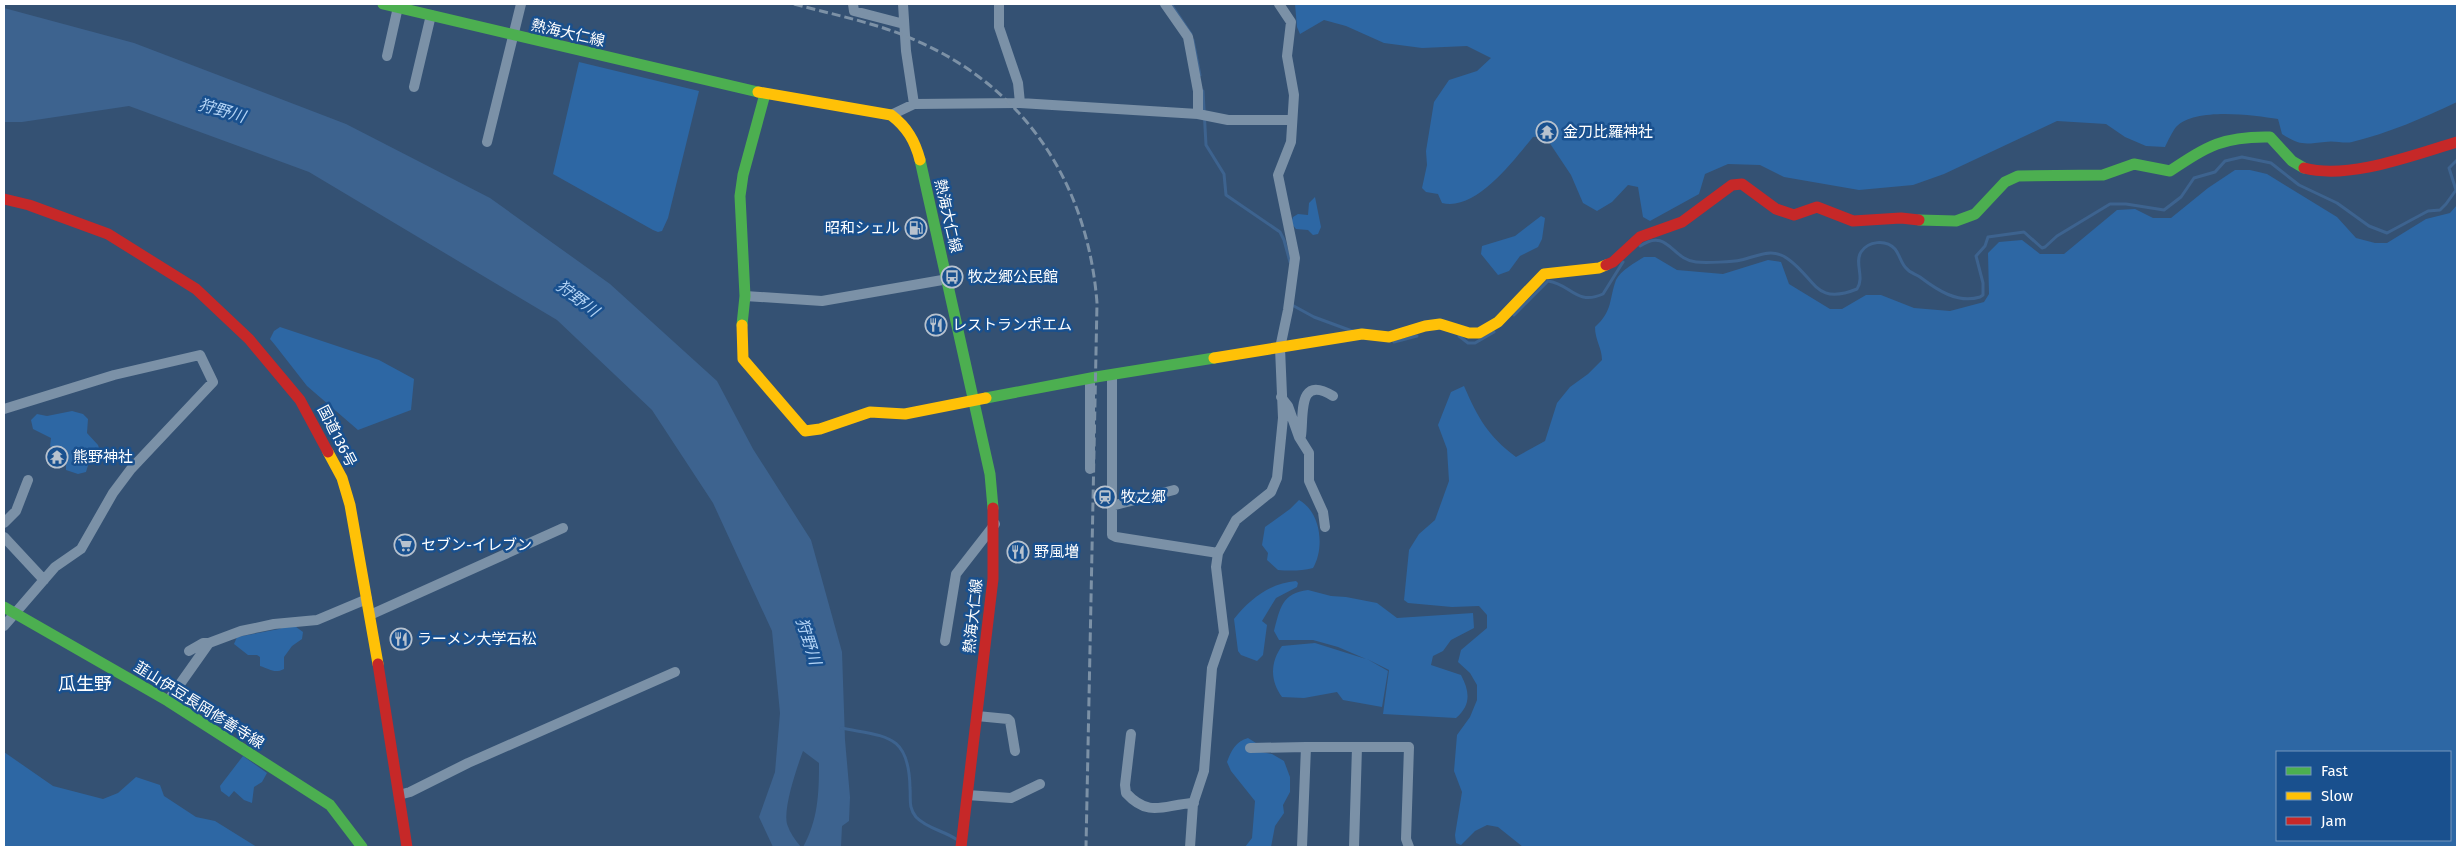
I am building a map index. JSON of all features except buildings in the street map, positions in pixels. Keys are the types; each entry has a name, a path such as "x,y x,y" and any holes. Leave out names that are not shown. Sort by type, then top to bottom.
{"main road":[{"name":"熱海大仁線","path":"383,4 765,94 891,115 903,124 916,145 948,279 990,474 995,524 993,579 961,847"},
{"path":"765,94 745,165 740,196 745,296 741,337 743,359 805,432 820,429 870,412 905,414 975,402 1090,378 1362,334 1395,337 1425,326 1440,324 1469,333 1479,332 1498,322 1538,278 1544,274 1599,268 1607,265 1640,237 1682,222 1737,184 1742,184 1776,209 1794,215 1817,207 1824,208 1853,221 1902,218 1949,222 1975,214 2005,182 2018,176 2103,175 2134,164 2161,171 2170,171 2218,140 2245,136 2270,137 2298,166 2308,170 2357,170 2457,142"},
{"name":"国道136号","path":"4,199 29,205 108,234 196,290 249,339 300,400 342,478 356,530 407,847"},
{"name":"韮山伊豆長岡修善寺線","path":"9,610 168,701 330,805 362,847"}],"street":[{"path":"487,142 521,4"},
{"path":"853,4 854,11 904,24"},
{"path":"903,4 914,104"},
{"path":"999,4 1000,27 1018,83 1020,103"},
{"path":"1165,4 1188,37 1202,115"},
{"path":"1190,847 1194,803 1204,770 1212,668 1224,632 1216,568 1218,553 1236,520 1266,497 1276,484 1283,418 1280,396 1280,348 1295,258 1278,175 1292,142 1294,95 1287,56 1291,22 1279,4"},
{"path":"387,56 398,7"},
{"path":"414,87 430,15"},
{"path":"891,115 914,104 1020,103 1202,115 1228,120 1292,120"},
{"path":"745,296 822,301 948,279"},
{"path":"4,409 114,375 200,355 213,382 131,469 113,493 81,549 55,567 44,580 9,610 4,626"},
{"path":"1112,375 1110,531 1112,535 1116,538 1218,553"},
{"path":"1090,378 1090,470"},
{"path":"1300,439 1302,405 1305,395 1312,390 1318,390 1334,396"},
{"path":"1280,396 1291,412 1300,439 1309,453 1309,481 1323,512 1325,527"},
{"path":"4,523 16,511 28,480"},
{"path":"1111,506 1174,490"},
{"path":"945,640 956,574 995,524"},
{"path":"370,615 563,528"},
{"path":"4,537 44,580"},
{"path":"189,651 202,643 209,643 241,631 274,624 317,620 367,599"},
{"path":"168,701 209,643"},
{"path":"399,795 410,792 468,763 675,672"},
{"path":"977,716 1008,718 1015,751"},
{"path":"1131,734 1125,785 1126,793 1144,808 1165,809 1194,803"},
{"path":"1302,847 1306,747"},
{"path":"1354,847 1357,747"},
{"path":"1250,748 1410,747 1406,839 1409,847"},
{"path":"967,796 1011,798 1040,784"}],"shaded area":[{"path":"1295,4 2457,4 2457,102 2393,130 2366,138 2349,142 2307,144 2294,141 2282,134 2278,119 2240,114 2210,115 2185,121 2176,127 2165,147 2146,146 2125,137 2106,124 2057,121 1944,174 1913,185 1859,190 1784,177 1760,165 1728,164 1705,174 1699,194 1650,221 1643,217 1638,187 1628,185 1612,202 1597,211 1583,203 1571,175 1545,136 1533,137 1505,170 1481,192 1468,200 1455,204 1442,203 1438,194 1426,192 1422,188 1427,165 1426,151 1434,102 1449,80 1477,71 1491,58 1467,46 1422,48 1384,43 1346,26 1324,20 1300,34 1297,27"},
{"path":"579,62 699,91 668,218 662,231 653,230 553,174"},
{"path":"2235,170 2250,170 2267,174 2337,217 2356,238 2375,243 2387,243 2426,219 2450,213 2457,205 2457,847 1523,847 1498,827 1487,825 1475,831 1461,845 1456,843 1455,835 1462,792 1454,771 1457,735 1470,717 1477,700 1477,685 1470,673 1458,662 1461,650 1487,628 1487,615 1479,606 1452,607 1408,603 1404,600 1409,550 1419,534 1435,520 1449,481 1447,449 1438,425 1451,392 1464,386 1485,426 1498,442 1516,457 1545,441 1557,403 1570,387 1588,374 1602,360 1595,327 1608,310 1616,280 1625,270 1644,257 1655,257 1677,270 1723,274 1768,260 1781,262 1789,284 1830,309 1842,309 1866,295 1881,295 1914,308 1950,311 1984,302 1989,294 1988,253 1999,242 2022,240 2040,254 2064,254 2117,210 2135,209 2153,218 2171,218 2208,188"},
{"path":"1315,197 1321,227 1318,234 1313,235 1308,230 1296,229 1291,223 1293,217 1298,214 1308,215 1309,203"},
{"path":"1541,216 1545,218 1542,239 1538,247 1520,256 1509,271 1498,275 1481,254 1482,246 1515,236"},
{"path":"280,327 379,360 414,379 411,410 358,430 307,386 270,339 274,331"},
{"path":"72,411 83,414 88,419 87,433 98,445 100,451 96,458 89,462 86,472 78,474 66,470 66,454 50,446 51,438 33,429 31,420 37,414 47,416"},
{"path":"1299,500 1312,513 1319,531 1320,541 1317,560 1313,568 1278,570 1267,560 1268,553 1262,545 1265,527"},
{"path":"1296,581 1298,583 1297,587 1276,598 1262,621 1267,625 1263,655 1257,661 1241,655 1238,651 1234,619 1261,593 1278,585"},
{"path":"1308,590 1331,596 1377,603 1397,618 1473,613 1474,628 1451,640 1443,651 1433,656 1431,665 1461,675 1468,698 1461,713 1456,718 1383,714 1389,670 1367,659 1388,671 1382,707 1343,700 1337,692 1304,698 1282,697 1275,685 1273,672 1275,658 1282,646 1315,643 1366,659 1338,647 1313,640 1279,640 1274,631 1278,615 1284,603 1293,594"},
{"path":"292,624 303,632 302,639 292,646 284,657 284,669 272,671 260,666 260,657 248,655 234,644 237,637 279,629"},
{"path":"1248,738 1256,743 1261,752 1272,754 1284,761 1290,777 1290,792 1283,805 1284,813 1275,826 1271,847 1245,847 1252,838 1255,801 1231,771 1227,762 1234,747 1240,741"},
{"path":"4,752 53,786 103,799 118,793 136,777 160,785 164,796 196,817 215,821 257,847 4,847"},
{"path":"243,756 267,773 262,782 254,787 252,803 244,800 234,791 229,797 221,791 220,786"}],"water":[{"name":"狩野川","path":"4,8 134,43 346,124 490,198 610,284 717,381 753,449 811,540 842,652 845,740 850,797 849,821 842,826 841,847 803,847 815,817 819,785 819,763 803,751 791,788 786,817 790,830 801,847 773,847 759,817 775,772 780,713 772,631 713,503 652,410 557,320 309,172 129,106 22,122 4,122"}],"waterway":[{"path":"1171,4 1191,34"},
{"path":"1193,40 1200,75"},
{"path":"1203,91 1206,145 1224,174 1226,195 1280,232 1290,262"},
{"path":"1640,246 1649,241 1657,240 1664,242 1688,260 1696,262 1737,261 1771,253 1782,255 1797,267 1817,288 1832,294 1857,289 1860,280 1859,256 1861,252 1868,245 1882,243 1895,249 1903,265 1933,287 1956,297 1972,299 1983,295 1983,283 1976,256 1985,246 1988,237 2024,232 2042,248 2057,236 2110,204 2126,204 2164,210 2181,197 2194,178 2215,172 2225,161 2242,157 2271,163 2299,185 2337,203 2369,226 2387,233 2428,211 2440,210 2446,204 2456,190 2449,168 2457,160"},
{"path":"1514,315 1548,281 1556,283 1580,296 1594,297 1603,294 1623,262"},
{"path":"1292,305 1314,317 1352,331"},
{"path":"1459,336 1468,343 1475,343 1494,332"},
{"path":"1394,342 1417,336"},
{"path":"841,728 882,736 900,747 909,770 910,803 913,813 920,821 956,839"}],"railway":[{"path":"794,4 871,24 917,41 956,61 990,86 1020,114 1045,146 1065,181 1081,219 1091,260 1097,303 1086,847"}],"traffic: fast":[{"path":"383,4 758,92"},
{"path":"742,325 745,296 740,196 743,175 765,94"},
{"path":"1919,220 1956,221 1975,214 2005,182 2018,176 2103,175 2134,164 2170,171 2206,149 2240,138 2270,137 2292,161 2304,168"},
{"path":"920,160 990,474 993,508"},
{"path":"986,398 1096,377 1214,358"},
{"path":"4,607 168,701 330,805 362,847"}],"traffic: slow":[{"path":"758,92 891,115 902,124 910,135 920,160"},
{"path":"1214,358 1362,334 1389,337 1425,326 1440,324 1469,333 1479,333 1498,322 1544,274 1599,268 1606,265"},
{"path":"742,325 743,359 805,431 820,429 870,412 905,414 986,398"},
{"path":"328,452 342,478 350,505 378,664"}],"traffic: jam":[{"path":"2304,168 2322,171 2361,168 2401,159 2457,142"},
{"path":"1606,265 1613,262 1640,237 1682,222 1732,185 1742,184 1776,209 1794,215 1817,207 1853,221 1901,218 1919,220"},
{"path":"4,199 29,205 108,234 196,289 249,339 300,400 328,452"},
{"path":"961,847 993,579 993,508"},
{"path":"378,664 407,847"}],"place":[{"name":"金刀比羅神社","path":"1547,132"},
{"name":"昭和シェル","path":"916,228"},
{"name":"牧之郷公民館","path":"952,277"},
{"name":"レストランポエム","path":"936,325"},
{"name":"熊野神社","path":"57,457"},
{"name":"牧之郷","path":"1105,497"},
{"name":"セブン-イレブン","path":"405,545"},
{"name":"野風増","path":"1018,552"},
{"name":"ラーメン大学石松","path":"401,639"}],"district":[{"name":"瓜生野","path":"85,684"}]}
